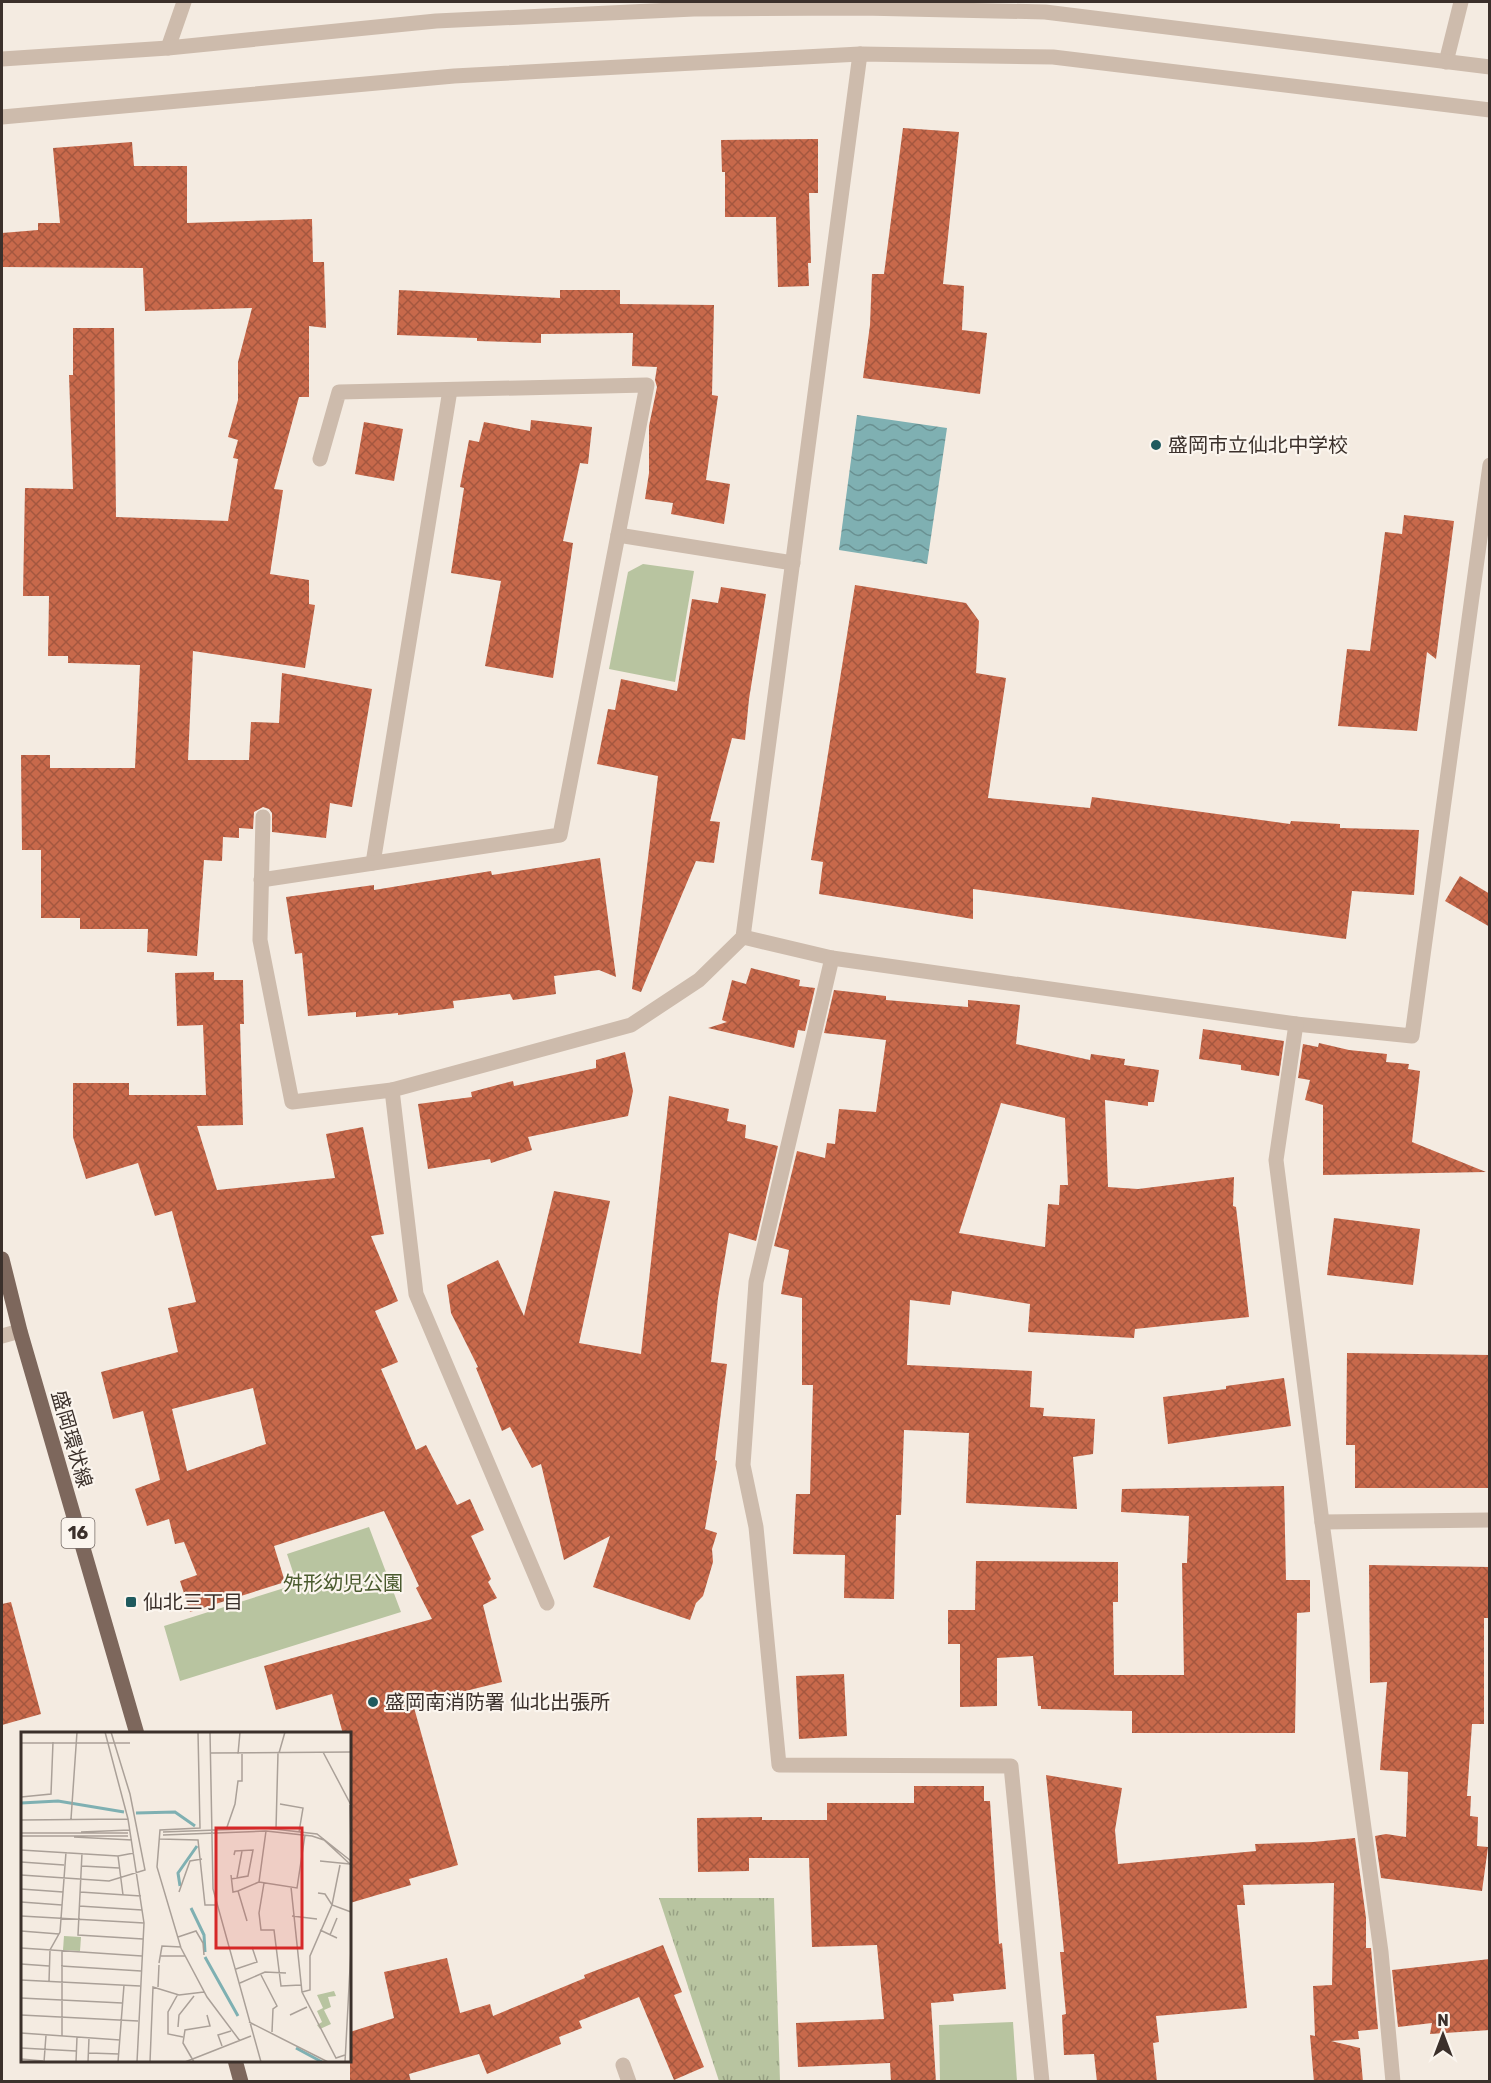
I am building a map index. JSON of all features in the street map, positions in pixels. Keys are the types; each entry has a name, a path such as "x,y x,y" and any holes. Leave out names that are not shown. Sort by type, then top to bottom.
{"main road":[{"name":"盛岡環状線","path":"2,1258 20,1331 136,1732"},
{"path":"234,2062 241,2082"}],"street":[{"path":"168,48 184,2"},
{"path":"1446,62 1461,2"},
{"path":"2,59 168,48 436,21 671,10 1046,7 1490,67"},
{"path":"2,117 454,76 860,54 1053,57 1490,110"},
{"path":"263,817 260,940 292,1102 392,1090 631,1025 699,980 743,937 860,54"},
{"path":"261,880 560,835 647,385 339,392 320,459"},
{"path":"373,863 450,390"},
{"path":"743,937 832,958 1296,1024 1412,1036 1490,465"},
{"path":"618,534 793,563"},
{"path":"832,958 756,1282 743,1464 756,1527 779,1765 1011,1767 1042,2082"},
{"path":"1296,1024 1275,1160 1381,1952 1394,2082"},
{"path":"392,1090 416,1294 547,1603"},
{"path":"2,1336 20,1331"},
{"path":"1322,1522 1490,1520"},
{"path":"623,2065 629,2082"}],"green space":[{"path":"643,564 694,571 675,682 609,669 628,572"},
{"name":"舛形幼児公園","path":"369,1527 401,1612 180,1681 164,1626 297,1584 287,1554"},
{"path":"659,1898 774,1898 780,2081 719,2081"},
{"path":"1013,2022 1017,2081 940,2081 939,2025"}],"water":[{"path":"857,415 947,428 927,564 839,550"}],"building":[{"path":"903,128 959,132 943,284 964,286 962,330 987,333 980,394 863,378 870,325 872,274 884,274"},
{"path":"818,139 818,193 809,193 811,263 808,263 809,286 778,287 776,217 725,217 725,172 722,172 721,140"},
{"path":"132,142 134,166 187,166 187,223 312,219 313,262 324,262 326,328 309,326 309,397 299,397 274,489 283,490 270,574 309,580 309,604 315,605 305,668 193,651 188,760 249,760 251,722 279,723 282,673 372,689 352,807 330,803 326,838 272,832 272,813 263,807 254,812 253,829 239,828 239,838 223,837 222,861 204,860 197,956 147,952 148,929 80,929 80,918 41,918 41,850 22,850 21,755 50,755 50,768 135,768 140,665 68,663 68,656 48,656 49,596 23,596 25,488 73,489 69,375 73,375 73,328 114,328 116,517 228,521 238,459 233,458 238,440 228,437 238,400 238,362 252,308 145,311 143,268 2,267 2,233 38,230 38,223 60,223 53,148"},
{"path":"399,290 560,298 560,290 620,290 620,304 714,305 712,395 718,396 706,480 730,484 724,524 671,514 673,503 645,499 649,473 649,426 657,387 655,380 657,367 632,366 633,333 541,334 541,343 397,335"},
{"path":"531,420 592,427 588,464 580,463 563,541 573,543 553,678 485,666 501,581 451,573 464,488 460,487 469,440 479,442 484,422 530,431"},
{"path":"364,422 403,429 394,481 355,474"},
{"path":"1404,515 1454,521 1436,659 1427,652 1417,731 1338,726 1347,649 1370,651 1385,532 1402,534"},
{"path":"855,585 966,603 979,621 976,673 1006,678 988,798 1090,808 1092,797 1290,824 1291,821 1340,824 1340,828 1419,830 1414,895 1352,891 1346,939 973,889 973,919 819,894 823,862 811,860"},
{"path":"721,587 766,594 749,699 745,740 732,738 710,821 720,822 714,863 696,861 641,992 632,989 658,776 597,764 608,709 615,710 621,679 677,691 692,599 718,603"},
{"path":"600,858 616,977 599,970 554,976 556,994 513,1000 510,994 453,1001 454,1008 398,1015 398,1013 356,1017 356,1012 308,1016 302,953 295,954 286,897 374,885 374,890 491,871 492,875"},
{"path":"1460,876 1490,894 1490,927 1445,901"},
{"path":"751,968 800,980 799,986 815,988 805,1031 798,1030 794,1048 708,1028 727,1022 722,1020 732,980 746,984"},
{"path":"214,972 214,980 243,980 244,1024 240,1024 243,1125 197,1126 217,1190 335,1178 326,1134 363,1127 384,1234 371,1236 398,1301 375,1311 398,1362 381,1369 416,1450 426,1445 457,1505 470,1499 484,1530 471,1536 491,1579 488,1582 497,1598 483,1605 502,1682 413,1704 458,1865 409,1879 411,1885 351,1903 351,1732 342,1732 332,1694 276,1710 264,1666 432,1619 416,1588 419,1586 384,1511 274,1546 285,1582 190,1612 180,1581 197,1575 184,1542 175,1544 169,1519 147,1526 135,1489 160,1480 143,1411 113,1419 101,1372 178,1352 168,1308 196,1302 172,1211 155,1216 138,1163 86,1179 73,1137 73,1083 129,1083 129,1095 206,1095 203,1025 177,1026 175,973","holes":["253,1388 266,1444 187,1471 172,1409"]},
{"path":"834,990 886,996 886,1000 968,1007 968,1000 1020,1005 1016,1044 1090,1060 1091,1054 1125,1059 1124,1065 1159,1070 1154,1102 1148,1102 1148,1106 1105,1100 1108,1187 1138,1189 1234,1177 1233,1206 1236,1207 1249,1317 1135,1329 1134,1338 1028,1332 1030,1304 952,1291 950,1305 910,1300 907,1365 1032,1371 1030,1407 1044,1408 1043,1416 1095,1419 1093,1454 1073,1457 1077,1509 966,1503 969,1433 904,1430 901,1515 896,1515 894,1599 844,1598 845,1555 793,1554 796,1494 810,1494 813,1385 802,1385 802,1298 781,1294 789,1250 774,1246 797,1151 825,1158 827,1143 835,1144 839,1109 876,1112 886,1040 824,1033","holes":["1001,1103 1065,1118 1068,1185 1060,1185 1059,1205 1048,1204 1045,1247 959,1233"]},
{"path":"1203,1029 1284,1041 1279,1076 1241,1070 1241,1065 1199,1059"},
{"path":"1319,1043 1349,1050 1387,1054 1386,1062 1409,1064 1408,1069 1420,1071 1412,1142 1486,1172 1323,1175 1323,1105 1305,1100 1310,1080 1298,1078 1303,1044 1318,1047"},
{"path":"625,1052 633,1091 628,1116 528,1137 532,1150 491,1163 490,1159 428,1169 418,1104 472,1097 471,1092 513,1081 514,1086 596,1068 596,1060"},
{"path":"669,1096 729,1109 727,1121 746,1125 745,1138 778,1146 756,1241 729,1233 718,1298 711,1362 727,1364 715,1460 717,1461 705,1529 717,1533 712,1549 713,1562 703,1596 696,1603 690,1620 593,1587 610,1536 564,1560 541,1464 532,1468 510,1427 502,1431 476,1368 478,1367 451,1313 447,1285 498,1260 524,1316 554,1191 610,1201 579,1343 641,1354"},
{"path":"1334,1218 1420,1229 1413,1285 1327,1275"},
{"path":"1347,1353 1490,1355 1490,1488 1355,1488 1355,1445 1346,1445"},
{"path":"1284,1378 1291,1426 1168,1444 1163,1397 1226,1389 1226,1386"},
{"path":"1284,1486 1286,1580 1310,1580 1310,1612 1297,1613 1295,1733 1132,1733 1132,1711 1041,1709 1041,1706 1038,1706 1033,1656 997,1658 997,1706 960,1707 960,1644 948,1644 948,1610 975,1610 976,1561 1118,1562 1118,1602 1113,1602 1114,1675 1184,1675 1182,1563 1187,1563 1189,1516 1121,1512 1122,1489"},
{"path":"1369,1565 1490,1567 1490,1618 1484,1618 1484,1724 1472,1724 1467,1796 1471,1796 1470,1816 1478,1817 1477,1846 1488,1847 1482,1891 1381,1878 1375,1836 1386,1834 1406,1837 1408,1772 1380,1770 1387,1682 1370,1683"},
{"path":"11,1602 41,1714 2,1725 2,1604"},
{"path":"844,1674 847,1736 799,1739 796,1676"},
{"path":"1046,1775 1122,1788 1115,1830 1118,1864 1256,1851 1255,1844 1355,1838 1366,1918 1366,1948 1371,1948 1378,2029 1358,2031 1359,2039 1331,2041 1360,2048 1363,2082 1314,2082 1310,2035 1315,2036 1313,1986 1332,1985 1334,1883 1243,1885 1245,1905 1237,1905 1247,2008 1156,2016 1159,2042 1153,2043 1157,2082 1097,2082 1094,2054 1064,2055 1062,2015 1066,2014 1060,1952 1064,1952"},
{"path":"914,1786 984,1786 984,1801 990,1801 999,1944 1002,1943 1006,1989 953,1994 954,2001 931,2003 936,2082 891,2082 890,2063 798,2067 796,2023 884,2019 877,1945 812,1947 809,1858 749,1858 749,1871 698,1872 697,1818 762,1817 762,1820 827,1820 827,1803 914,1803"},
{"path":"663,1945 682,1992 674,1995 704,2067 674,2080 639,1997 579,2021 582,2028 559,2037 561,2044 487,2074 479,2054 409,2074 411,2082 350,2082 351,2032 394,2018 384,1972 447,1958 460,2013 490,2004 493,2016 585,1978 584,1975"},
{"path":"1490,1959 1490,2030 1430,2034 1432,2023 1398,2027 1392,1970"}],"place":[{"name":"盛岡市立仙北中学校","path":"1156,445"},
{"name":"仙北三丁目","path":"131,1602"},
{"name":"盛岡南消防署 仙北出張所","path":"373,1702"}]}
